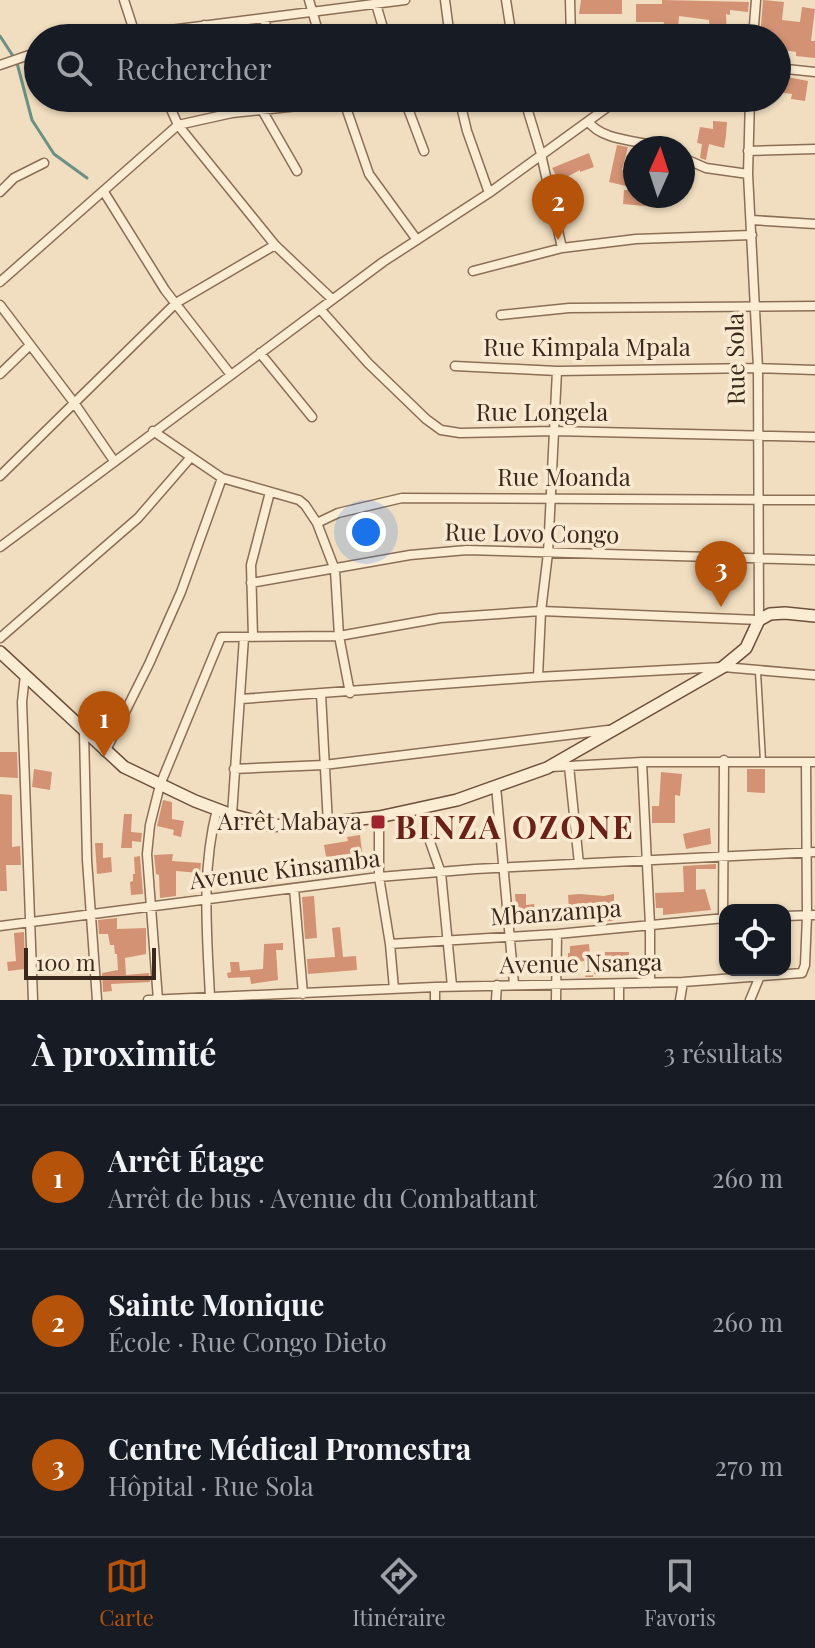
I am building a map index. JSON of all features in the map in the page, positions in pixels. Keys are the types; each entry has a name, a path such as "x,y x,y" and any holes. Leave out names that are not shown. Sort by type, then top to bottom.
{"street":[{"path":"124,0 132,24"},
{"path":"309,0 315,24"},
{"path":"213,24 405,0"},
{"path":"445,0 448,24"},
{"path":"506,0 510,24"},
{"path":"570,0 571,24"},
{"path":"754,24 756,0"},
{"path":"376,4 382,24"},
{"path":"264,18 266,24"},
{"path":"0,65 24,57"},
{"path":"791,69 815,72"},
{"path":"172,112 178,125 275,245 332,299"},
{"path":"0,282 178,125 242,112"},
{"path":"263,112 297,171"},
{"path":"347,112 369,174 417,240"},
{"path":"409,112 424,151"},
{"path":"462,112 489,193"},
{"path":"528,112 562,248"},
{"path":"0,547 332,299 489,193 601,112"},
{"name":"Rue Sola","path":"749,112 748,174 758,368 759,620"},
{"path":"588,121 593,128 623,137"},
{"path":"748,151 815,149"},
{"path":"0,192 14,178 44,163"},
{"path":"695,163 706,168 748,174"},
{"path":"99,196 231,375"},
{"path":"752,220 815,224"},
{"path":"473,271 562,248 636,239 752,235"},
{"path":"0,476 176,303 275,245"},
{"path":"0,305 114,461"},
{"path":"501,315 569,308 815,306"},
{"name":"Rue Longela","path":"320,309 368,363 441,430 460,433 553,431 815,437"},
{"path":"0,374 29,346"},
{"path":"260,353 312,417"},
{"name":"Rue Kimpala Mpala","path":"455,366 557,371 815,370"},
{"path":"538,677 557,371"},
{"path":"153,431 222,478 299,500 305,505 317,523 335,570 339,636 350,693"},
{"path":"0,638 138,518 191,457"},
{"path":"105,752 181,592 222,478"},
{"path":"232,815 249,637 252,557 270,492"},
{"name":"Rue Moanda","path":"317,523 338,513 402,498 815,500"},
{"name":"Rue Lovo Congo","path":"251,583 410,555 467,550 815,560"},
{"path":"158,1000 147,854 150,825 160,785 218,640 225,636 339,636 440,618 541,611 759,620 770,614 815,616"},
{"path":"0,652 124,767 232,815 270,825 328,824 379,817 457,800 547,768 723,667 746,648 759,620"},
{"path":"241,699 723,667 815,675"},
{"path":"25,675 22,702 33,1000"},
{"path":"321,694 328,824"},
{"path":"234,769 324,765 617,729"},
{"path":"84,732 97,1000"},
{"path":"547,768 724,760 810,762"},
{"path":"724,760 724,904"},
{"path":"642,762 648,861 650,983"},
{"name":"Avenue Nsanga","path":"791,974 804,970 811,915 810,762"},
{"path":"569,766 579,864"},
{"path":"496,786 514,984"},
{"path":"210,997 205,901 207,857 217,809"},
{"path":"379,817 379,877 394,989"},
{"path":"429,839 441,873 452,986"},
{"name":"Avenue Kinsamba","path":"0,926 379,877 810,852"},
{"path":"294,888 303,994"},
{"path":"791,916 811,915"},
{"name":"Mbanzampa","path":"390,944 557,934 719,918"},
{"path":"556,1000 557,934"},
{"path":"750,1000 760,976"},
{"name":"Avenue Nsanga","path":"148,1000 303,994 378,995 394,989 452,986 683,982 760,976"},
{"path":"680,1000 683,982"},
{"path":"619,984 619,1000"},
{"path":"496,1000 497,985"},
{"path":"435,987 435,1000"}],"lane":[{"path":"758,669 763,761"}],"building":[{"path":"581,0 622,0 622,14 579,14"},
{"path":"662,0 749,2 748,12 730,10 730,15 726,14 726,24 709,24 709,20 679,16 678,24 636,22 636,4 662,4"},
{"path":"763,0 784,2 782,20 800,22 802,7 815,9 811,41 815,41 815,58 796,56 796,52 791,51 791,24 761,24"},
{"path":"791,78 808,81 805,101 791,99"},
{"path":"713,121 727,122 724,148 709,144 706,160 700,158 702,144 697,143 700,127 713,129"},
{"path":"617,145 623,146 623,185 609,182"},
{"path":"589,153 594,167 580,170 559,181 552,168"},
{"path":"0,752 17,752 18,778 0,777"},
{"path":"34,769 52,772 50,790 32,787"},
{"path":"747,769 765,769 765,793 747,792"},
{"path":"661,772 682,774 680,796 675,795 675,823 652,823 652,806 659,806"},
{"path":"0,794 12,795 12,847 20,846 21,865 6,865 7,891 0,891"},
{"path":"163,800 172,802 172,819 184,821 181,837 173,835 174,830 157,826"},
{"path":"124,814 132,814 131,832 142,833 141,842 132,841 132,848 121,848"},
{"path":"710,828 711,844 686,849 683,834"},
{"path":"360,835 362,852 326,857 324,845 348,841 347,837"},
{"path":"95,843 103,843 103,858 111,857 112,872 97,874"},
{"path":"173,854 172,861 201,863 200,873 176,871 176,896 160,898 154,855"},
{"path":"140,856 143,894 131,895 134,857"},
{"path":"716,864 716,869 696,869 696,890 705,889 711,910 663,915 663,908 656,908 655,893 684,892 683,866"},
{"path":"515,894 526,894 526,905 534,904 536,918 517,922"},
{"path":"614,894 614,921 605,921 604,907 569,909 568,895"},
{"path":"314,896 317,938 305,939 302,897"},
{"path":"117,918 117,929 146,928 146,954 125,958 126,975 149,973 150,982 111,984 112,991 103,992 102,973 118,970 117,954 114,945 110,945 108,934 99,934 98,920"},
{"path":"340,927 343,957 356,956 357,970 308,974 307,959 335,957 332,928"},
{"path":"24,932 25,969 8,971 7,962 16,961 14,933"},
{"path":"283,943 283,950 276,950 278,980 251,984 250,977 228,978 230,962 239,962 240,971 263,969 264,944"},
{"path":"589,944 591,964 605,964 605,952 629,952 629,962 616,962 616,974 585,977 584,961 568,963 568,953 570,946"}],"waterway":[{"path":"0,36 13,56"},
{"path":"17,63 24,90"},
{"path":"30,112 54,154 87,178"}],"place":[{"name":"Sainte Monique","path":"558,240"},
{"name":"Centre Médical Promestra","path":"721,607"},
{"name":"Arrêt Étage","path":"104,757"},
{"name":"Arrêt Mabaya","path":"378,822"}],"district":[{"name":"BINZA OZONE","path":"515,828"}]}
